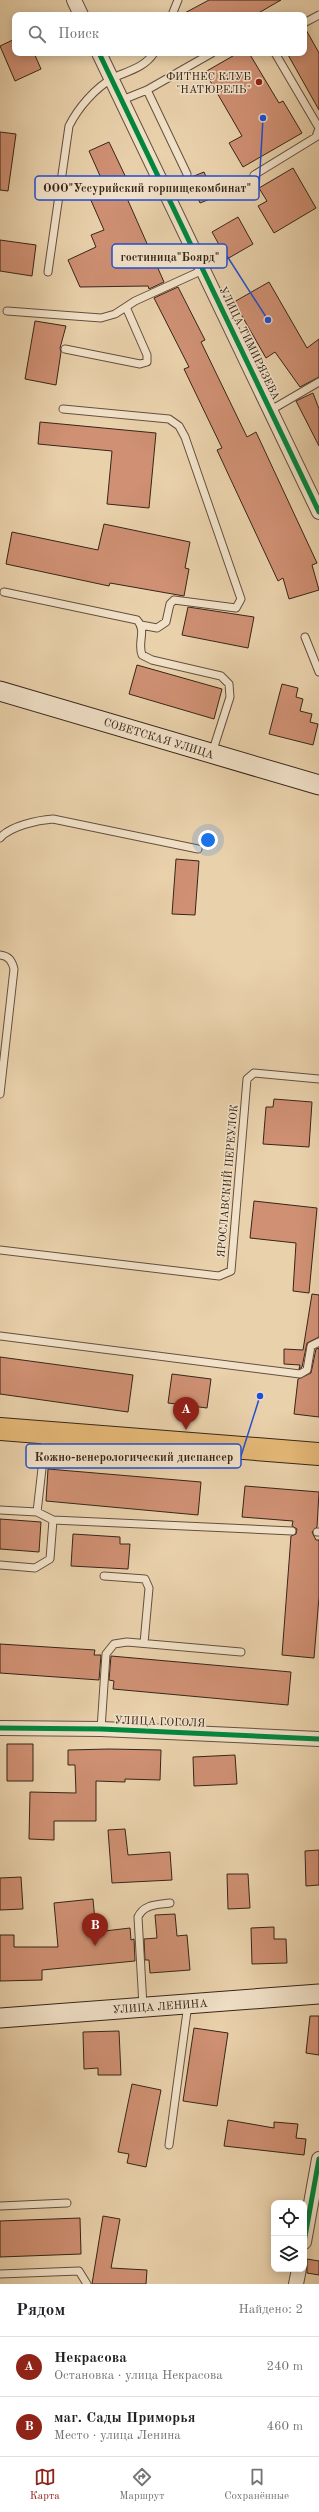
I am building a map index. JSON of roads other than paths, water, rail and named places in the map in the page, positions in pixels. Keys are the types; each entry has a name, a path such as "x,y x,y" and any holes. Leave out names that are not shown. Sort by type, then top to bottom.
{"main road":[{"name":"СОВЕТСКАЯ УЛИЦА","path":"0,691 319,785"},
{"path":"0,1429 319,1454"},
{"name":"УЛИЦА ЛЕНИНА","path":"0,2018 319,1994"}],"street":[{"path":"74,0 80,12"},
{"name":"УЛИЦА ТИМИРЯЗЕВА","path":"100,56 319,512"},
{"name":"УЛИЦА ГОГОЛЯ","path":"0,1728 101,1729 319,1739"},
{"path":"305,2236 319,2158"},
{"path":"296,2284 298,2272"}],"lane":[{"path":"173,12 178,0"},
{"path":"307,21 319,15"},
{"path":"48,272 69,126 76,112 112,79 146,64 152,56"},
{"path":"122,100 147,90 207,56"},
{"path":"254,175 316,137 319,133 319,128 277,56"},
{"path":"147,90 187,174"},
{"path":"7,311 101,318 203,270"},
{"path":"65,349 140,364 147,362 147,355 126,307"},
{"path":"271,410 319,382"},
{"path":"63,408 169,419 178,426 185,438 242,599 236,608 174,600 170,604 166,622 157,628 141,625"},
{"path":"4,592 137,620 141,625 143,633 139,647 142,655 152,660 221,676 229,684 230,697 212,754"},
{"path":"305,637 319,672"},
{"path":"0,838 4,833 42,819 53,819 198,849"},
{"path":"0,955 5,955 12,961 14,969 0,1094"},
{"name":"ЯРОСЛАВСКИЙ ПЕРЕУЛОК","path":"0,1250 219,1276 226,1274 231,1271 248,1080 254,1073 319,1079"},
{"path":"0,1336 300,1374 307,1370 309,1366 311,1346 319,1342"},
{"path":"37,1512 46,1433"},
{"path":"0,1510 37,1512 53,1520 292,1531"},
{"path":"0,1565 35,1568 44,1564 50,1559 53,1520"},
{"path":"104,1576 145,1580 149,1588 144,1643"},
{"path":"101,1729 106,1654 114,1644 127,1642 144,1643 241,1652"},
{"path":"143,2008 138,1917 141,1910 147,1906 170,1903"},
{"path":"169,2145 188,2004"},
{"path":"0,2206 67,2203"},
{"path":"0,2274 79,2271 87,2284"}],"place":[{"name":"ФИТНЕС КЛУБ \"НАТЮРЕЛЬ\"","path":"259,82"},
{"name":"ООО\"Уссурийский горпищекомбинат\"","path":"263,118"},
{"name":"гостиница\"Боярд\"","path":"268,320"},
{"name":"Кожно-венерологический диспансер","path":"260,1396"},
{"name":"Некрасова","path":"186,1430"},
{"name":"маг. Сады Приморья","path":"95,1946"}]}
